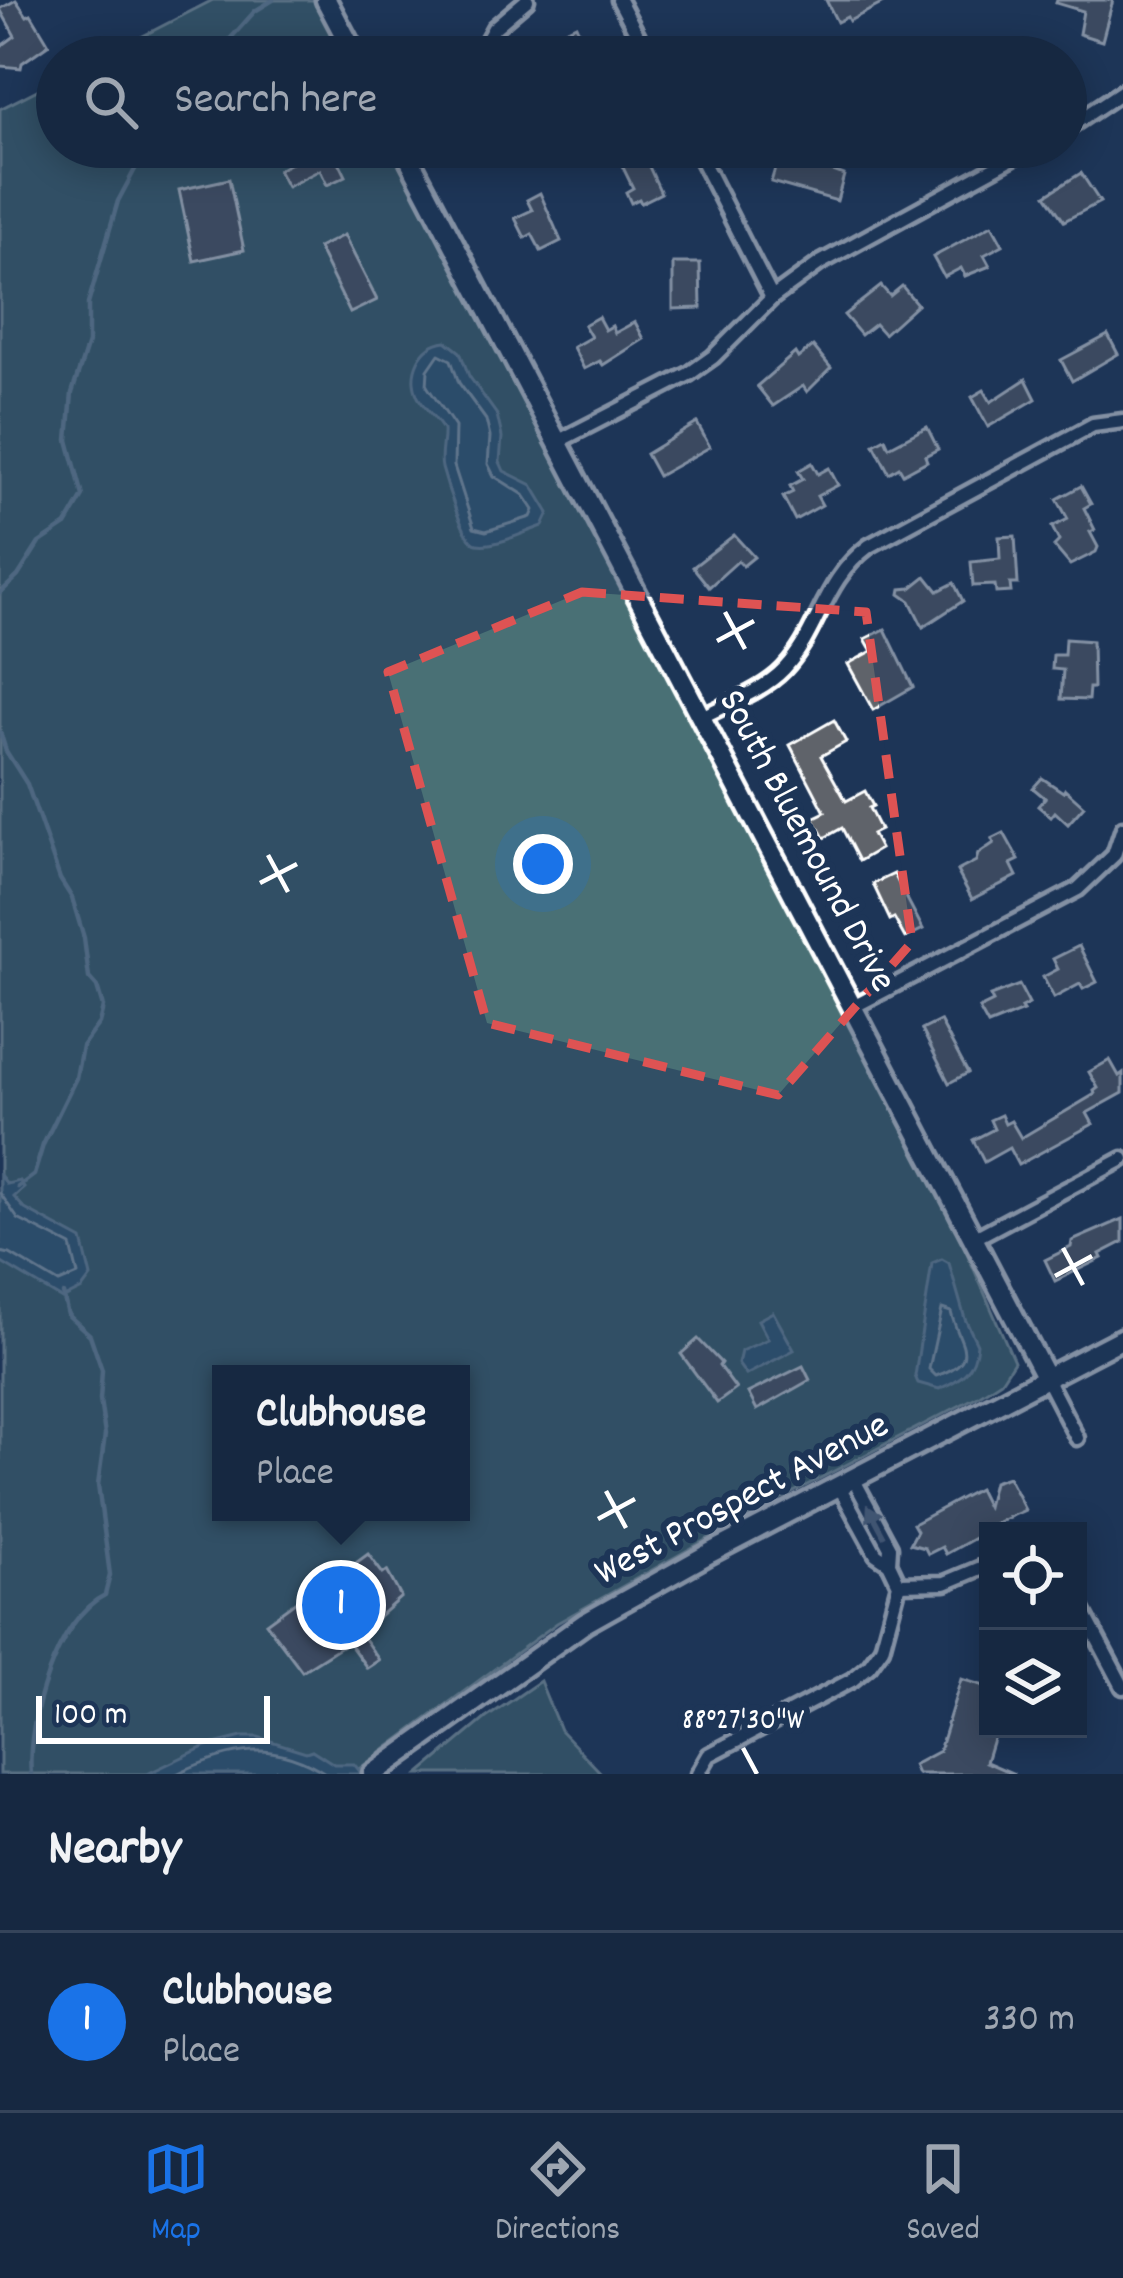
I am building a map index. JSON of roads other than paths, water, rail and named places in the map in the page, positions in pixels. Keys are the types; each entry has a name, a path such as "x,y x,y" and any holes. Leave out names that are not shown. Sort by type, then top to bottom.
{"main road":[{"path":"326,0 345,36"},
{"name":"South Bluemound Drive","path":"415,168 1046,1378"},
{"name":"West Prospect Avenue","path":"373,1774 585,1623 1123,1338"},
{"name":"West Prospect Avenue","path":"390,1774 410,1750"}],"street":[{"path":"490,36 527,0"},
{"path":"619,0 638,36"},
{"path":"1087,115 1123,91"},
{"path":"706,168 772,298"},
{"path":"557,442 689,374 713,357 772,298 820,263 994,168"},
{"path":"702,717 784,669 836,578 869,546 1093,425 1123,421"},
{"path":"853,1007 1078,889 1114,855 1123,828"},
{"path":"975,1238 1123,1160"},
{"path":"1046,1378 1077,1438"},
{"path":"698,1774 710,1755 852,1680 869,1666 889,1630 899,1584 889,1563 890,1547 847,1484"},
{"path":"899,1584 945,1582 979,1569"},
{"path":"1087,1620 1123,1687"}],"water":[{"path":"446,341 460,352 469,376 497,415 504,471 532,485 549,513 543,526 485,544 472,541 467,533 442,468 443,430 421,401 414,379 423,354"},
{"path":"0,1175 7,1184 20,1181 24,1188 14,1197 25,1209 82,1240 91,1277 82,1289 62,1299 0,1262"},
{"path":"942,1259 949,1263 977,1344 966,1372 939,1389 918,1383 915,1376 932,1263"},
{"path":"773,1312 794,1350 746,1375 738,1364 741,1351 768,1339 758,1320"},
{"path":"242,1737 312,1750 334,1764 354,1764 362,1774 283,1774 276,1770 273,1774 147,1774 206,1746"}],"waterway":[{"path":"233,36 255,11 273,0"},
{"path":"0,593 18,576 39,543 66,525 83,496 68,440 72,393 88,343 88,304 118,201 136,168"},
{"path":"0,732 27,784 60,879 72,898 89,978 103,1007 99,1023 82,1046 76,1078 43,1145 34,1175 18,1187"},
{"path":"31,1774 34,1728 48,1674 72,1626 105,1595 110,1575 98,1485 105,1435 102,1370 90,1335 68,1315 63,1294"}],"place":[{"name":"Clubhouse","path":"341,1605"}]}
